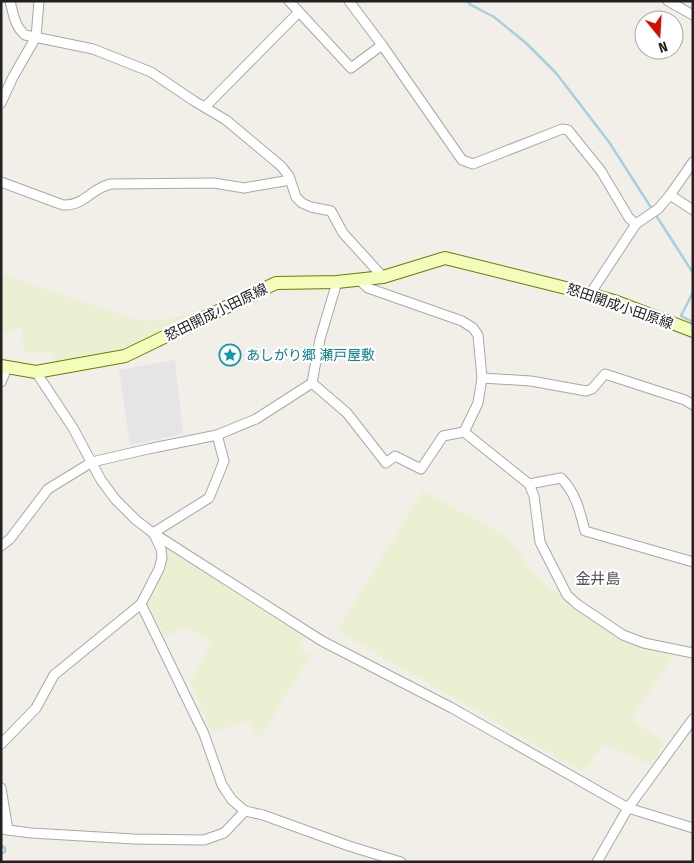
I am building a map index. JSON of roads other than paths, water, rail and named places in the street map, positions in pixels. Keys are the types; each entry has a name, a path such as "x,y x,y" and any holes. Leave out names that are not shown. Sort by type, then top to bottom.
{"main road":[{"name":"怒田開成小田原線","path":"4,367 36,372 125,356 276,283 337,282 383,277 445,258 618,302 693,331"}],"street":[{"path":"10,1 20,31 25,35 93,49 152,72 226,120 281,166 290,180 296,197 302,203 331,211 343,233 383,277"},
{"path":"1,103 13,77 36,38 39,1"},
{"path":"289,1 351,68 382,45"},
{"path":"349,1 462,160 473,164 562,129 568,130 601,171 629,218 636,224"},
{"path":"668,1 693,15"},
{"path":"205,107 299,12"},
{"path":"590,294 636,224 658,209 693,162"},
{"path":"1,182 63,205 70,205 80,202 98,188 111,184 214,183 244,188 290,180"},
{"path":"670,194 693,210"},
{"path":"359,280 368,288 462,321 473,328 478,336 482,378 478,403 464,432"},
{"path":"1,546 10,539 48,489 92,462 217,435 256,419 312,383 320,338 337,282"},
{"path":"1,382 4,367"},
{"path":"36,372 74,428 101,480 114,498 136,520 153,533 322,641 452,708 628,808 693,828"},
{"path":"482,378 531,381 586,392 592,389 605,374 685,400 693,405"},
{"path":"312,383 347,413 386,463 396,456 421,469 443,436 464,432 528,484 534,496 540,542 567,595 577,604 623,635 644,643 693,653"},
{"path":"153,533 209,498 224,460 217,435"},
{"path":"528,484 561,478 569,486 577,502 585,531 693,562"},
{"path":"1,744 36,708 54,675 141,604 162,558 161,549 153,533"},
{"path":"141,604 204,734 222,785 232,800 245,811 263,815 401,862"},
{"path":"597,862 628,808 693,719"},
{"path":"1,788 4,829 31,833 134,839 204,840 224,833 245,811"}],"waterway":[{"path":"467,1 494,17 526,43 556,73 609,142 693,273"},
{"path":"693,292 681,316 693,322"},
{"path":"1,845 5,848 5,852 1,854"}],"place":[{"name":"あしがり郷 瀬戸屋敷","path":"230,355"}],"district":[{"name":"金井島","path":"598,579"}]}
